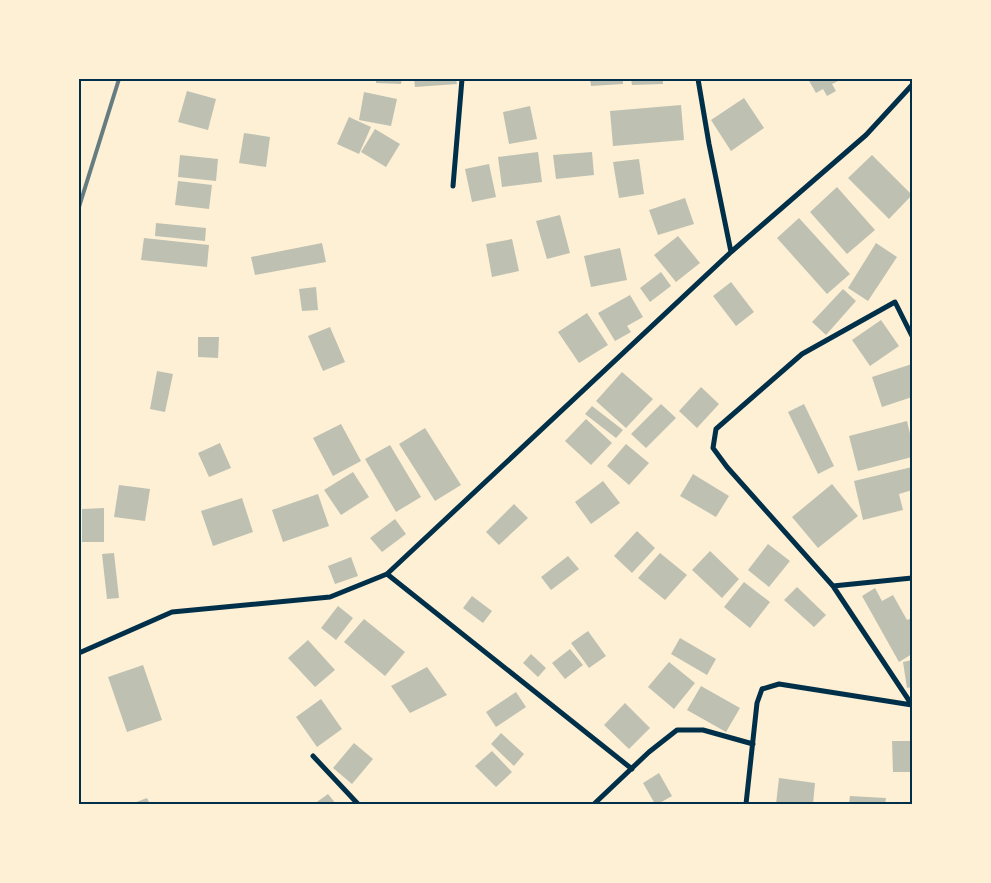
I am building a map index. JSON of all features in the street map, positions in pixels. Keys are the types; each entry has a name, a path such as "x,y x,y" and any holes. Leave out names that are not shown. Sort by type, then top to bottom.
{"street":[{"path":"453,186 462,79"},
{"path":"698,79 731,252"},
{"path":"79,653 172,612 330,597 387,574 731,252 866,135 912,85"},
{"path":"912,336 895,302 802,354 716,429 713,448 727,467 833,586 912,705"},
{"path":"387,574 632,769"},
{"path":"833,586 912,578"},
{"path":"746,804 757,703 762,689 778,684 912,705"},
{"path":"594,804 649,752 677,730 703,730 753,744"},
{"path":"313,756 358,804"}],"building":[{"path":"376,79 402,79 401,84 376,83"},
{"path":"414,79 456,79 457,84 415,87"},
{"path":"590,79 623,79 623,84 591,86"},
{"path":"631,79 663,79 663,84 632,85"},
{"path":"808,79 842,79 832,84 836,91 827,96 823,89 816,93"},
{"path":"187,91 216,99 208,130 178,122"},
{"path":"364,92 397,99 391,126 359,120"},
{"path":"744,98 764,128 731,151 711,120"},
{"path":"681,105 684,140 613,146 610,111"},
{"path":"530,106 537,139 509,144 503,112"},
{"path":"349,117 371,127 359,154 337,144"},
{"path":"375,129 400,144 386,167 361,152"},
{"path":"244,133 270,137 266,167 239,163"},
{"path":"538,152 542,182 502,187 498,157"},
{"path":"592,152 594,175 556,179 553,155"},
{"path":"180,155 218,159 216,181 178,177"},
{"path":"872,155 912,195 889,219 848,178"},
{"path":"639,159 644,194 619,198 613,162"},
{"path":"489,164 496,197 472,202 465,169"},
{"path":"178,181 212,185 209,209 175,205"},
{"path":"837,187 875,230 847,254 810,212"},
{"path":"685,198 694,224 658,235 649,210"},
{"path":"560,215 570,253 547,259 536,221"},
{"path":"799,218 850,274 827,294 777,238"},
{"path":"156,223 206,228 205,241 155,236"},
{"path":"678,236 700,263 676,282 654,255"},
{"path":"144,238 209,245 207,267 141,260"},
{"path":"512,239 519,271 492,277 486,244"},
{"path":"322,243 326,262 255,275 251,257"},
{"path":"876,243 897,257 868,301 848,288"},
{"path":"620,248 627,280 591,287 584,256"},
{"path":"661,272 671,286 650,302 640,288"},
{"path":"731,282 754,312 736,326 713,296"},
{"path":"316,287 318,310 302,311 299,289"},
{"path":"843,289 856,301 826,335 812,322"},
{"path":"630,295 643,317 627,326 631,332 615,341 598,313"},
{"path":"587,313 608,345 579,363 558,332"},
{"path":"881,320 899,346 870,366 852,340"},
{"path":"330,327 345,362 323,371 308,336"},
{"path":"198,337 219,337 218,358 198,357"},
{"path":"912,364 912,397 882,407 872,377"},
{"path":"157,371 173,374 165,412 150,409"},
{"path":"622,372 653,399 626,428 596,401"},
{"path":"701,387 719,404 697,428 679,411"},
{"path":"661,404 676,418 646,448 631,434"},
{"path":"804,404 834,466 818,474 788,412"},
{"path":"592,406 623,430 616,438 585,414"},
{"path":"586,419 612,443 591,465 565,441"},
{"path":"907,421 912,442 912,457 858,471 849,436"},
{"path":"341,424 361,461 333,476 313,438"},
{"path":"425,428 461,485 435,501 399,444"},
{"path":"220,443 231,468 209,477 198,453"},
{"path":"626,444 649,463 629,485 607,466"},
{"path":"390,445 421,497 396,512 365,459"},
{"path":"912,467 912,490 899,494 903,510 863,520 854,481"},
{"path":"353,472 369,497 341,515 324,490"},
{"path":"693,474 729,496 716,517 680,496"},
{"path":"603,481 620,503 591,524 575,502"},
{"path":"832,484 858,516 818,548 792,517"},
{"path":"119,485 150,489 145,521 114,517"},
{"path":"318,494 329,526 283,542 272,510"},
{"path":"242,498 253,532 213,546 201,511"},
{"path":"514,504 528,518 499,545 486,532"},
{"path":"104,508 104,542 82,542 82,509"},
{"path":"395,519 406,534 382,552 370,538"},
{"path":"637,531 655,548 632,573 614,556"},
{"path":"768,544 790,561 769,587 748,570"},
{"path":"710,551 739,579 722,598 692,570"},
{"path":"114,553 119,598 107,599 102,554"},
{"path":"660,553 687,575 665,600 638,578"},
{"path":"568,556 579,569 551,590 541,577"},
{"path":"351,557 358,576 335,584 328,566"},
{"path":"744,582 770,602 750,628 724,607"},
{"path":"797,587 826,615 814,627 784,600"},
{"path":"875,588 882,601 893,595 907,620 912,618 912,654 899,662 862,596"},
{"path":"472,596 492,611 483,623 463,608"},
{"path":"338,606 353,618 336,640 321,628"},
{"path":"364,619 405,652 385,676 344,642"},
{"path":"588,631 606,656 589,668 571,643"},
{"path":"680,638 716,659 707,675 671,654"},
{"path":"308,640 335,670 315,687 288,658"},
{"path":"570,649 583,665 565,679 552,663"},
{"path":"531,654 546,668 538,677 523,663"},
{"path":"912,660 912,687 907,688 903,662"},
{"path":"669,662 695,683 674,709 648,687"},
{"path":"143,665 162,720 127,732 108,677"},
{"path":"427,667 447,695 410,713 391,686"},
{"path":"701,686 740,708 726,732 687,710"},
{"path":"516,692 526,707 496,727 486,712"},
{"path":"321,699 342,729 317,747 296,717"},
{"path":"625,703 650,728 629,749 604,725"},
{"path":"501,733 524,754 514,766 491,744"},
{"path":"892,741 910,741 911,772 893,772"},
{"path":"354,743 373,759 352,784 333,768"},
{"path":"492,751 512,772 496,787 475,766"},
{"path":"659,773 672,796 655,804 643,783"},
{"path":"779,778 815,783 813,804 776,804"},
{"path":"328,794 336,804 314,804"},
{"path":"850,796 886,798 885,804 849,804"},
{"path":"147,798 150,804 131,804"}],"railway":[{"path":"79,207 119,79"}]}
